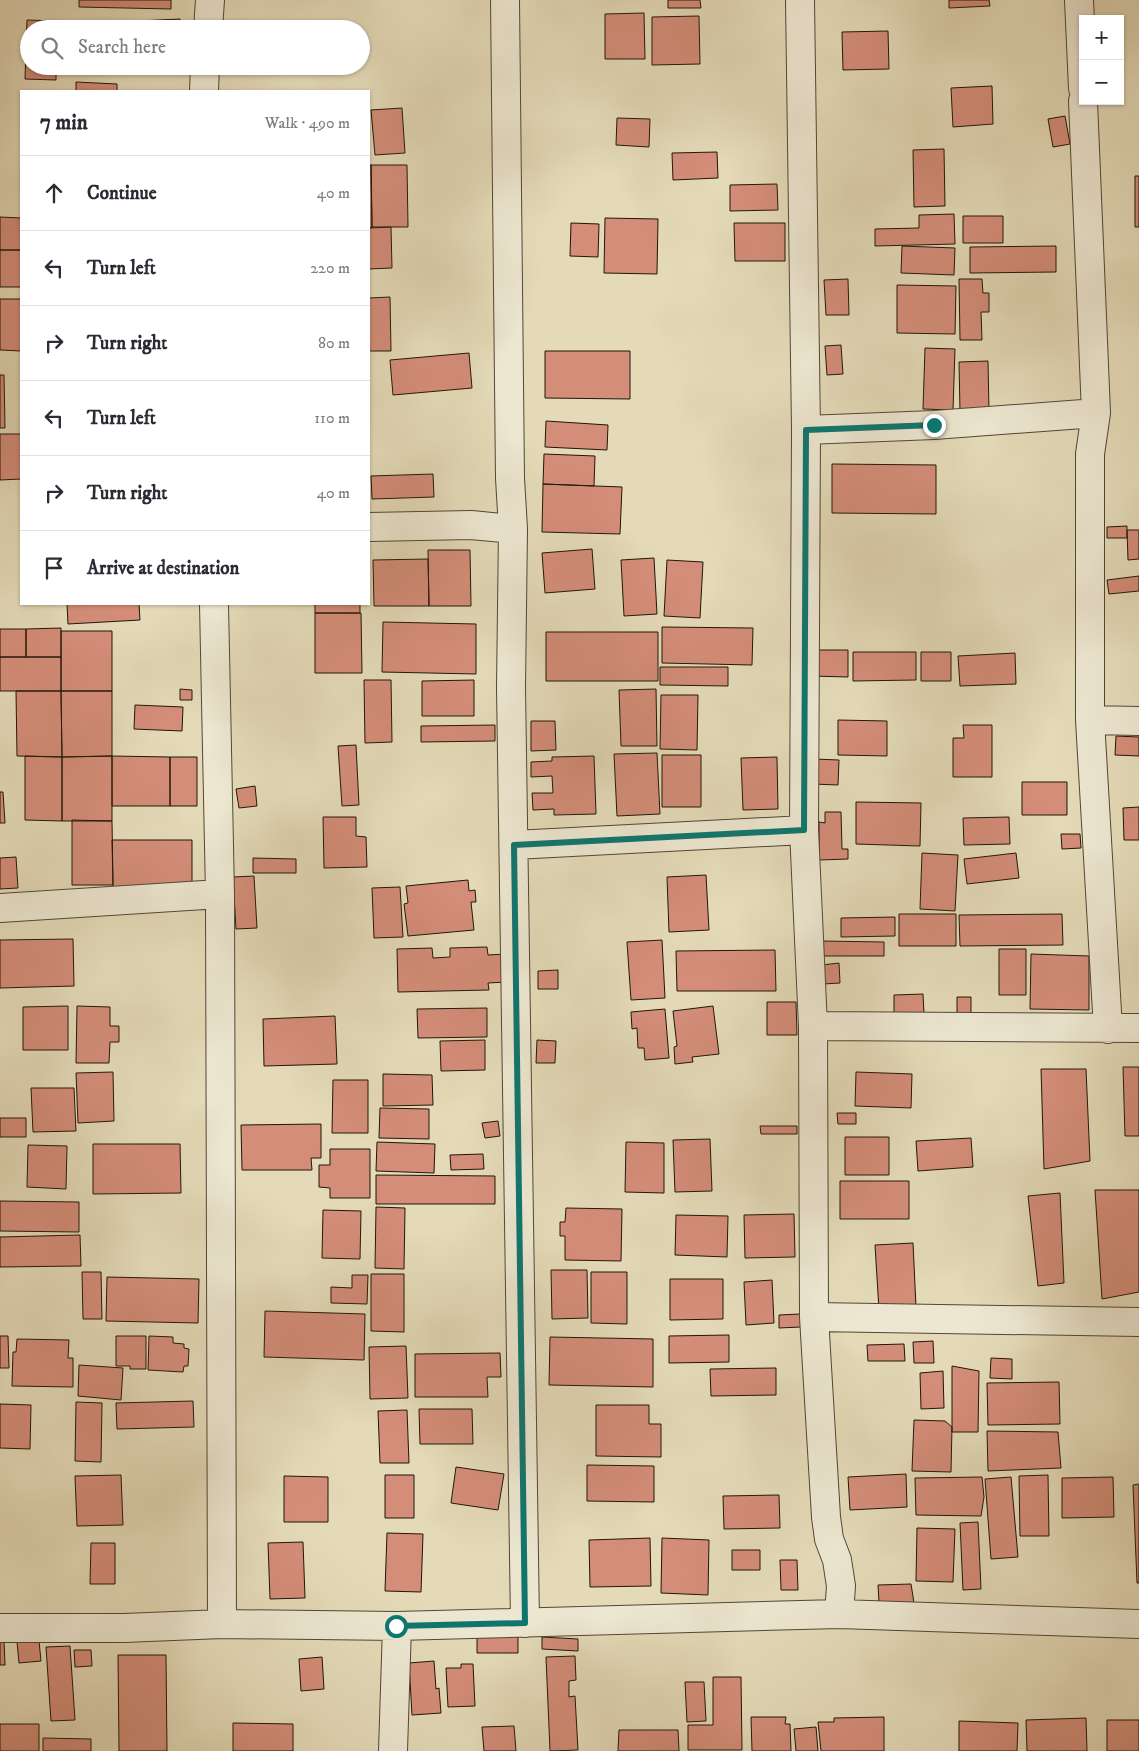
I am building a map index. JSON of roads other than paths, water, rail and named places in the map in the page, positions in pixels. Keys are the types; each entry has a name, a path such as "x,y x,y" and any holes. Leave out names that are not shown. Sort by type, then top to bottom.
{"street":[{"path":"209,20 210,0"},
{"path":"505,0 510,478 513,529 511,687 525,1623"},
{"path":"800,0 806,430 804,830 813,1026 814,1317 826,1517 829,1539 837,1560 840,1586 839,1614"},
{"path":"1079,0 1082,60"},
{"path":"204,90 205,75"},
{"path":"1083,105 1096,413 1090,454 1090,720 1108,1029"},
{"path":"806,430 934,425 1096,413"},
{"path":"370,527 471,526 513,529"},
{"path":"214,605 220,894 222,1624"},
{"path":"1090,720 1139,721"},
{"path":"514,845 804,830"},
{"path":"0,908 220,894"},
{"path":"813,1026 1139,1028"},
{"path":"814,1317 1139,1322"},
{"path":"0,1628 124,1628 222,1624 396,1626 839,1614 1139,1624"},
{"path":"393,1751 396,1626"}]}
